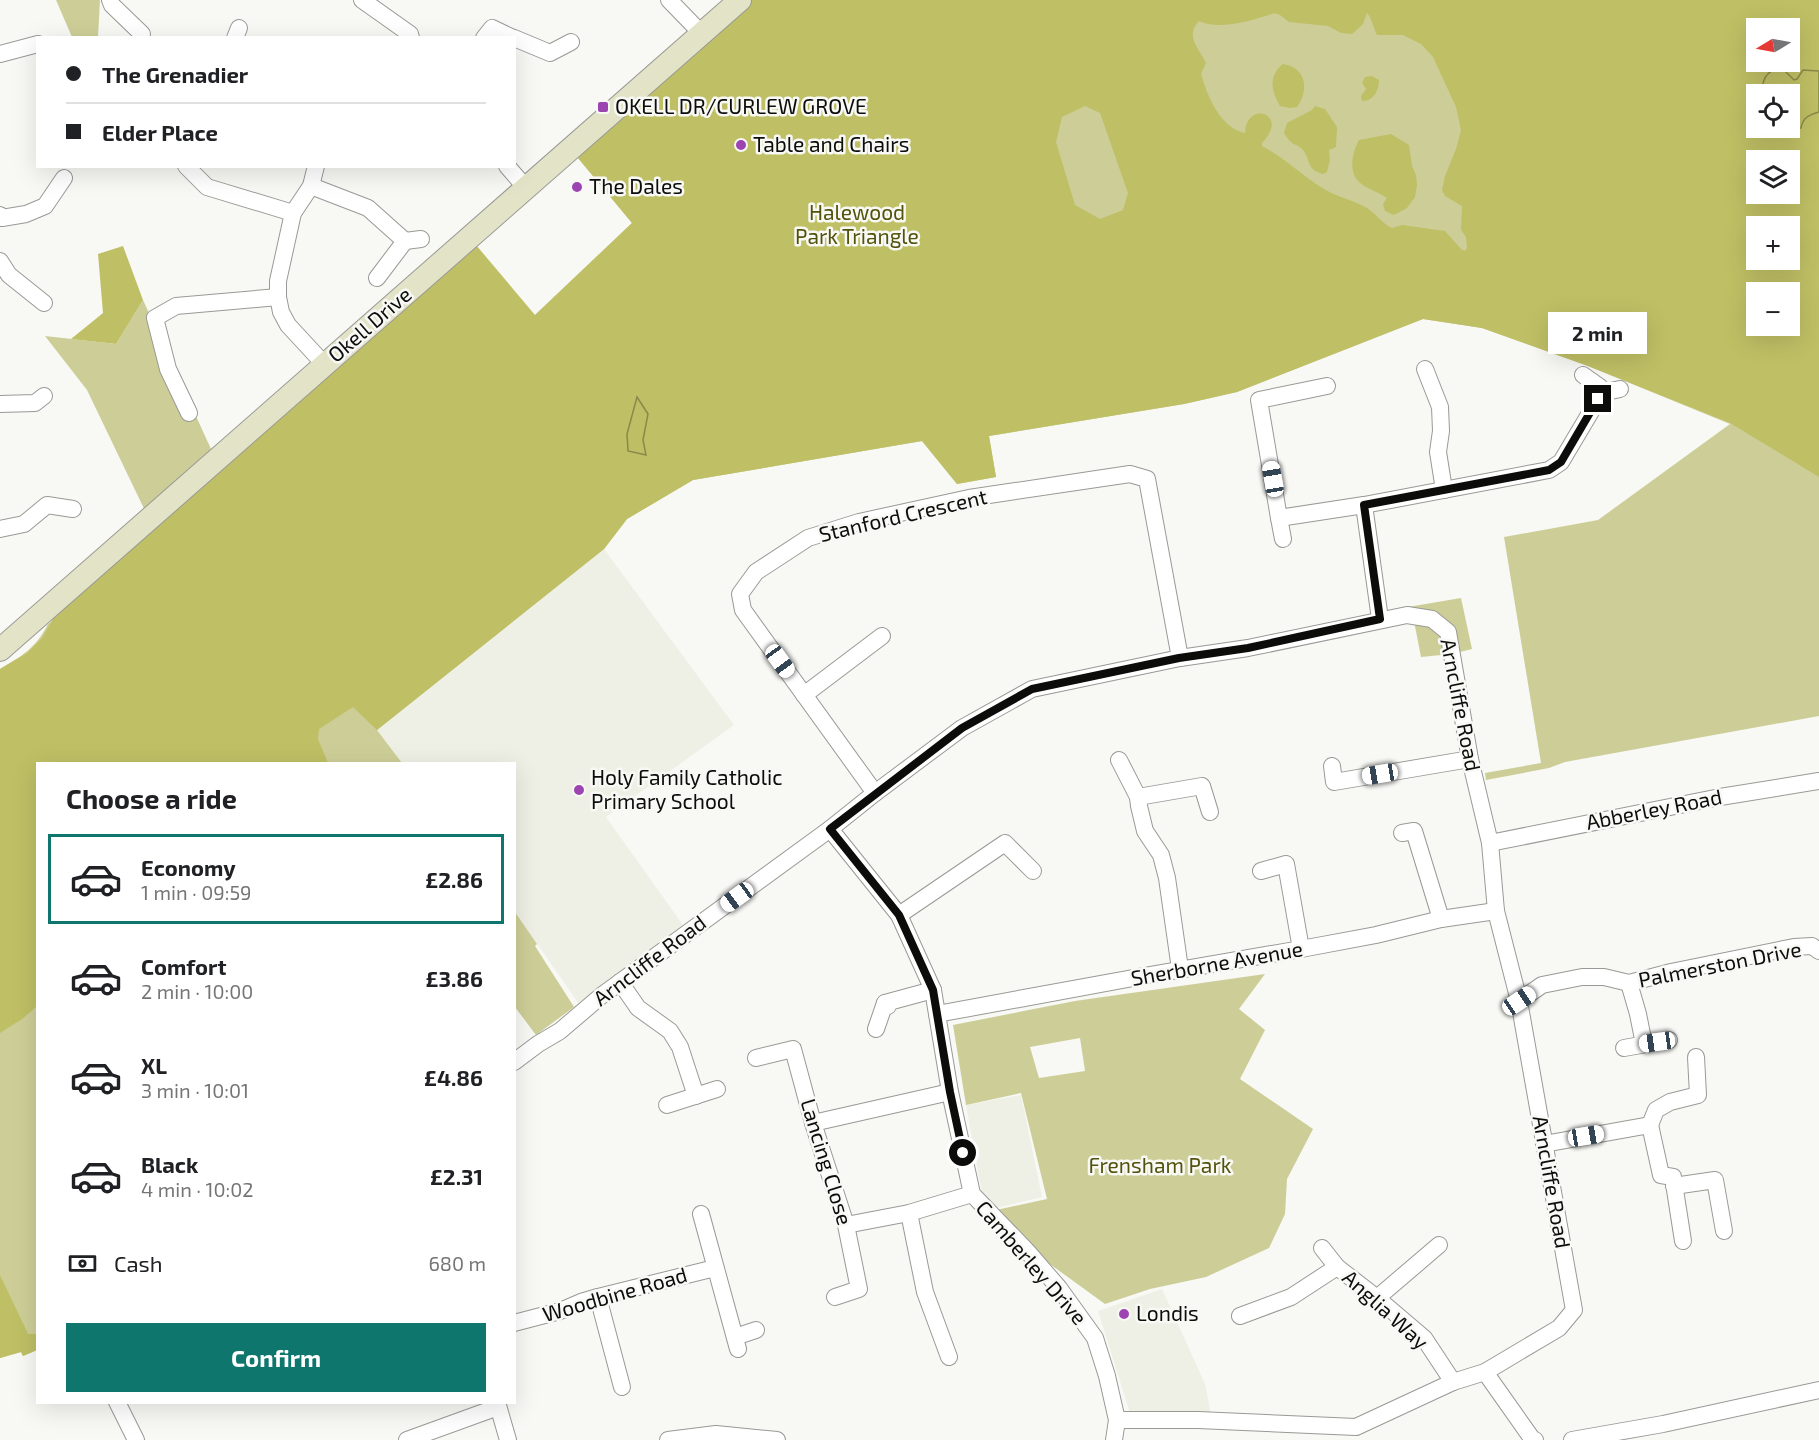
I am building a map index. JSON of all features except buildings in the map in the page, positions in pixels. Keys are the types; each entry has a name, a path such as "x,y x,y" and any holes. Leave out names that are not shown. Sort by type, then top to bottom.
{"street":[{"path":"110,0 112,5 142,34"},
{"path":"669,0 702,34"},
{"name":"Okell Drive","path":"0,650 740,0"},
{"path":"366,1 410,36"},
{"path":"486,36 492,28 510,36"},
{"path":"516,39 550,54 571,42"},
{"path":"0,54 36,45"},
{"path":"188,168 207,187 293,213"},
{"path":"316,168 311,186 293,213 278,280 278,297 281,312 288,324 325,365"},
{"path":"509,168 526,188"},
{"path":"1,218 26,214 45,206 64,178"},
{"path":"311,186 368,208 405,241"},
{"path":"377,278 405,241 422,238"},
{"path":"0,261 9,275 44,303"},
{"path":"189,413 168,369 154,318 176,306 278,297"},
{"path":"1425,369 1440,407 1441,431 1438,452 1444,490"},
{"path":"1279,518 1364,505 1549,470 1561,462 1600,396 1600,387 1583,375"},
{"path":"1283,539 1259,400 1327,386"},
{"path":"1600,396 1620,389"},
{"path":"0,404 35,403 45,396"},
{"name":"Stanford Crescent","path":"875,793 742,610 740,594 756,572 808,538 858,522 969,498 1130,474 1147,480 1179,658"},
{"path":"0,529 24,524 47,505 73,509"},
{"path":"1364,505 1380,619"},
{"name":"Arncliffe Road","path":"516,1060 560,1031 621,982 830,829 962,728 1032,689 1179,658 1248,648 1380,619 1407,615 1432,619 1448,632 1470,759 1490,843 1497,910 1519,1001 1574,1310 1559,1328 1485,1372 1453,1382 1356,1434 1235,1432 1198,1420 1117,1420"},
{"path":"804,695 882,636"},
{"path":"1332,766 1334,782 1470,759"},
{"path":"1119,760 1138,796 1145,831 1161,855 1167,878 1180,969"},
{"name":"Abberley Road","path":"1490,843 1720,797 1819,781"},
{"path":"1138,796 1202,786 1210,812"},
{"name":"Camberley Drive","path":"830,829 899,915 933,990 950,1092 972,1194 1059,1288 1095,1338 1117,1420 1114,1440"},
{"path":"1402,833 1414,831 1441,919"},
{"path":"899,915 1005,843 1033,871"},
{"path":"1261,871 1286,864 1301,950"},
{"name":"Sherborne Avenue","path":"937,1014 1180,969 1301,950 1441,919 1497,910"},
{"name":"Palmerston Drive","path":"1519,1001 1542,985 1582,977 1604,976 1629,983 1794,947 1812,946 1819,951"},
{"path":"621,982 638,1008 670,1031 680,1047 696,1096"},
{"path":"1629,983 1644,1044"},
{"path":"876,1029 886,1004 933,990"},
{"path":"1624,1048 1669,1040"},
{"name":"Lancing Close","path":"756,1058 793,1049 813,1124 846,1225 859,1289 835,1297"},
{"path":"1683,1240 1672,1177 1661,1175 1650,1125 1656,1110 1670,1102 1698,1095 1696,1058"},
{"path":"667,1105 717,1089"},
{"path":"813,1124 950,1092"},
{"path":"1544,1144 1650,1125"},
{"path":"1674,1186 1715,1180 1724,1231"},
{"path":"846,1225 909,1214 972,1194"},
{"path":"701,1214 737,1343 756,1330"},
{"path":"909,1214 925,1292 950,1357"},
{"path":"1377,1298 1439,1245"},
{"name":"Anglia Way","path":"1322,1248 1337,1267 1424,1338 1453,1382"},
{"name":"Anglia Way","path":"1240,1316 1291,1297 1337,1267"},
{"name":"Woodbine Road","path":"516,1322 560,1311 598,1297 715,1268"},
{"path":"598,1297 621,1388"},
{"path":"1485,1372 1535,1440"},
{"path":"1572,1440 1664,1432 1819,1390"},
{"path":"118,1404 136,1440"},
{"path":"407,1440 497,1405 508,1440"},
{"path":"668,1440 716,1434 777,1440"}],"shaded area":[{"path":"1803,70 1819,71 1819,112 1807,117 1800,128 1800,84 1763,84 1768,74 1786,72 1794,80"},
{"path":"637,397 648,414 643,440 646,455 628,451 627,434"},
{"name":"Holy Family Catholic Primary School","path":"604,549 734,725 606,817 683,925 579,1004 516,913 516,762 401,762 377,730"},
{"path":"1021,1095 1042,1197 997,1208 982,1194 966,1105"},
{"path":"1162,1289 1205,1384 1211,1414 1130,1413 1098,1311"}],"green space":[{"path":"56,0 100,0 98,36 72,36"},
{"name":"Halewood Park Triangle","path":"749,0 1819,0 1819,716 1565,762 1549,768 1486,780 1485,773 1541,763 1504,537 1598,520 1730,424 1588,366 1482,328 1423,319 1237,392 1184,404 989,436 996,477 957,484 922,441 693,480 627,519 604,549 377,730 401,762 36,762 36,1350 23,1356 21,1352 0,1358 0,669 28,651 48,624 535,315 632,223 578,158"},
{"name":"Halewood Park Triangle","path":"749,0 1819,0 1819,71 1814,70 1794,81 1786,72 1800,72 1800,18 1746,18 1746,72 1770,72 1764,84 1746,84 1746,138 1800,138 1803,121 1819,112 1819,477 1730,423 1588,366 1482,328 1423,319 1237,392 1184,404 989,436 996,477 957,484 922,441 693,480 627,519 604,549 377,730 353,707 319,729 318,739 328,762 36,762 36,1007 0,1033 0,669 27,653 42,638 58,610 476,245 535,315 632,223 578,158","holes":["1274,13 1289,22 1328,26 1341,33 1352,34 1363,24 1367,13 1377,35 1403,35 1421,44 1433,57 1456,107 1461,130 1442,190 1445,196 1462,206 1461,230 1466,237 1465,251 1445,231 1402,225 1392,228 1367,208 1316,184 1262,146 1270,133 1272,124 1270,118 1265,114 1252,116 1247,123 1245,133 1228,125 1222,118 1211,101 1201,74 1206,63 1194,42 1195,26 1199,21 1226,25","1085,106 1100,113 1128,193 1123,210 1100,219 1075,205 1056,142 1062,117"]},
{"path":"1283,64 1297,70 1304,81 1303,94 1297,107 1280,106 1273,89 1275,73"},
{"path":"1372,76 1379,80 1377,91 1370,99 1362,101 1361,96 1366,89 1362,83 1365,77"},
{"path":"1315,106 1325,109 1337,127 1336,147 1329,150 1330,160 1327,172 1323,174 1311,167 1302,149 1291,142 1284,133 1287,123 1312,110"},
{"path":"1391,134 1409,145 1417,185 1415,197 1407,208 1394,215 1385,211 1383,204 1387,198 1358,181 1352,166 1353,155 1359,140"},
{"path":"123,246 143,300 116,344 71,339 103,313 98,254"},
{"path":"143,300 216,460 149,519 87,390 45,336 116,344"},
{"path":"1461,598 1472,649 1452,654 1421,657 1413,616 1408,607"},
{"path":"516,913 574,1007 536,1035 516,1008"},
{"name":"Frensham Park","path":"1265,974 1239,1009 1265,1030 1240,1079 1313,1129 1287,1179 1285,1214 1269,1248 1206,1277 1150,1289 1105,1304 1036,1254 996,1210 1047,1199 1021,1093 966,1105 953,1025 1075,1001","holes":["1080,1038 1085,1071 1039,1078 1030,1047"]},
{"path":"0,1275 28,1334 36,1334 36,1350 23,1356 21,1352 0,1358"}],"place":[{"name":"OKELL DR/CURLEW GROVE","path":"603,107"},
{"name":"Table and Chairs","path":"741,145"},
{"name":"The Dales","path":"577,187"},
{"name":"Holy Family Catholic Primary School","path":"579,790"},
{"name":"Londis","path":"1124,1314"}],"route":[{"path":"963,1153 933,990 899,915 830,829 962,728 1032,689 1179,658 1248,648 1380,619 1364,505 1549,470 1561,462 1598,399"}]}
